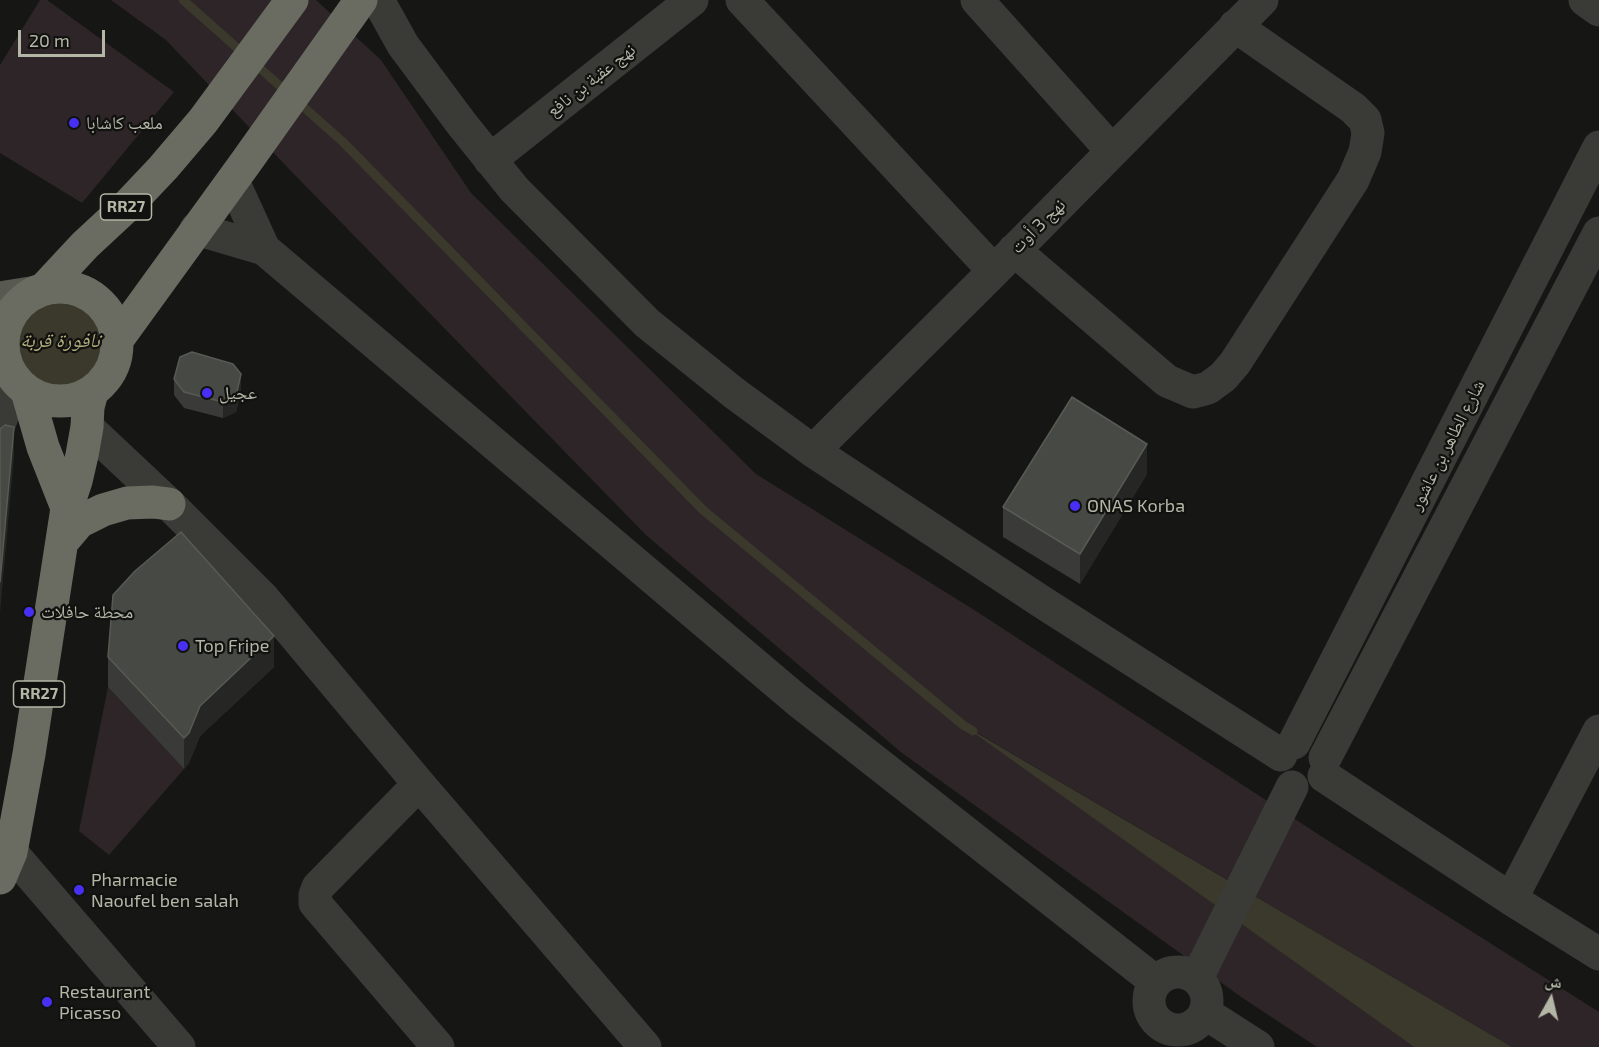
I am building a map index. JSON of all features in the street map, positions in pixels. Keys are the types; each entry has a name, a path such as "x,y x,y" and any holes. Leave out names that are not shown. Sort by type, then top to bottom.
{"highway":[{"name":"RR27","path":"67,508 4,358 2,347 6,324 18,304 40,290 163,168 203,121 292,0"},
{"path":"117,340 196,229 365,2"},
{"path":"13,377 48,400 71,400 92,392 102,384 114,364 117,340 111,318 98,301 67,287 40,290"},
{"name":"RR27","path":"4,858 29,754 67,508 78,473 92,392"},
{"path":"62,542 79,522 103,510 127,503 169,504"}],"main road":[{"path":"0,298 40,290"}],"street":[{"name":"نهج عقبة بن نافع","path":"490,160 692,0"},
{"path":"742,0 1004,261 1167,381 1193,392 1208,388 1235,363 1353,180 1365,152 1368,133 1365,120 1353,108 1235,26"},
{"path":"977,0 1112,151"},
{"name":"نهج 3 أوت","path":"813,451 1262,0"},
{"path":"1585,0 1599,10"},
{"path":"365,2 403,45 514,189 647,323 734,393 813,451 1042,602 1287,749"},
{"name":"شارع الطاهر بن عاشور","path":"1287,749 1599,147"},
{"path":"239,172 264,249"},
{"path":"196,229 264,249 797,700 1156,981"},
{"name":"شارع الطاهر بن عاشور","path":"1325,767 1599,233"},
{"path":"0,422 7,408 13,377"},
{"path":"87,427 169,504 264,599 645,1047"},
{"path":"1511,899 1599,731"},
{"path":"1288,796 1278,764 1287,749 1304,741 1313,744 1320,750 1325,767 1511,899 1599,954"},
{"path":"1187,1030 1208,1004 1200,972 1288,796 1318,784 1325,767"},
{"path":"419,784 318,887 315,903 438,1047"},
{"path":"4,858 179,1047"},
{"path":"1200,972 1190,974 1172,972 1156,981 1149,998 1152,1016 1158,1023 1175,1031 1187,1030 1258,1047"},
{"path":"1144,1047 1152,1016"}],"shaded area":[{"name":"ملعب كاشابا","path":"40,0 47,0 174,92 82,203 0,153 0,65"},
{"path":"111,0 316,0 381,60 471,193 756,474 979,613 1324,838 1599,1012 1599,1047 1512,1047 972,730 1414,1047 1317,1047 1244,999 902,753 646,535 166,40"},
{"path":"108,687 184,769 109,855 79,831"}],"water":[{"name":"نافورة قربة","path":"60,296 77,299 92,309 102,324 105,341 102,358 92,373 77,383 60,386 43,383 28,373 18,358 15,341 18,324 28,309 43,299"},
{"path":"963,725 1512,1047 1414,1047"}],"building":[{"path":"192,352 233,364 241,374 236,396 223,402 184,392 174,379 180,357"},
{"name":"ONAS Korba","path":"1072,397 1147,444 1080,554 1003,507"},
{"path":"5,425 14,427 0,582 0,429"},
{"name":"Top Fripe","path":"181,532 274,636 200,706 189,733 184,738 108,657 113,595 135,571"}],"waterway":[{"path":"183,0 343,142 703,510 973,731"}],"place":[{"name":"ملعب كاشابا","path":"74,123"},
{"name":"عجيل","path":"207,393"},
{"name":"ONAS Korba","path":"1075,506"},
{"name":"محطة حافلات","path":"29,612"},
{"name":"Top Fripe","path":"183,646"},
{"name":"Pharmacie Naoufel ben salah","path":"79,890"},
{"name":"Restaurant Picasso","path":"47,1002"}]}
